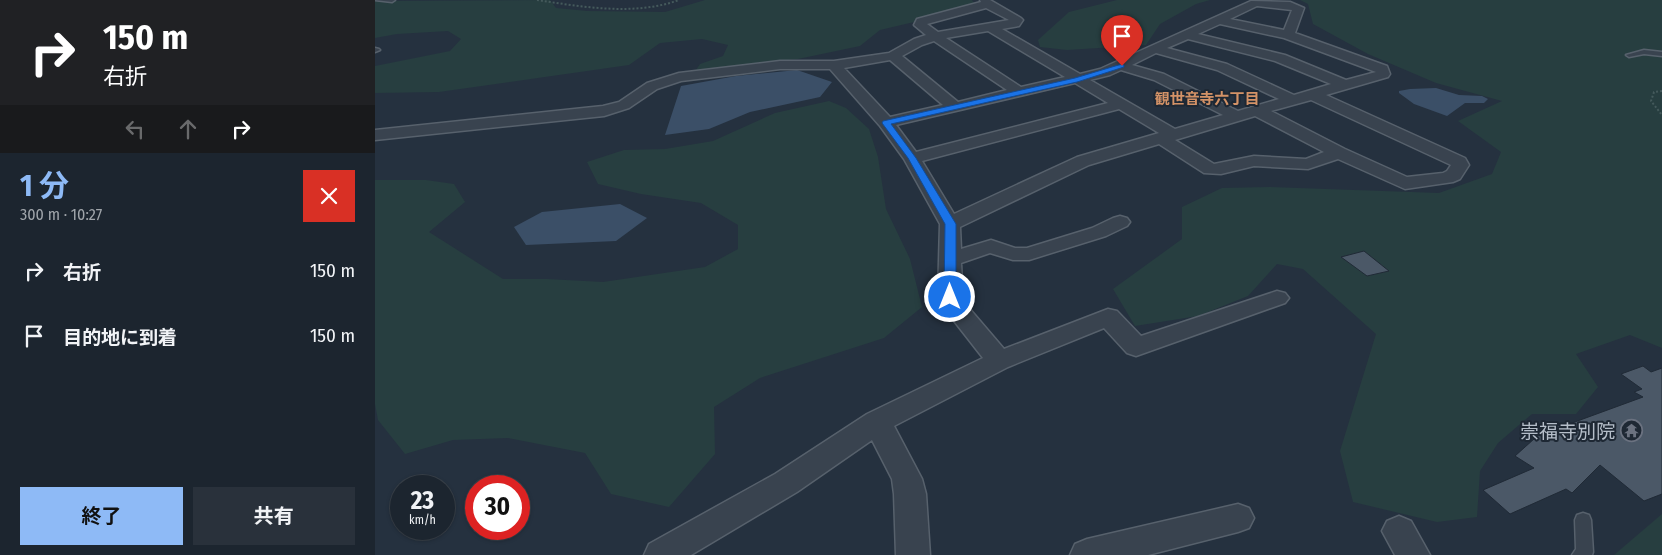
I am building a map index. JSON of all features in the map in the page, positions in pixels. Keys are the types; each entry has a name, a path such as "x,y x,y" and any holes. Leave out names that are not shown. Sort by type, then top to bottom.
{"street":[{"path":"375,135 421,132 603,112 624,105 652,86 679,77 791,64 834,65 893,56 918,42 937,36 1015,23 1017,20 986,2 921,22 920,25 937,36 961,55 1019,92"},
{"path":"886,123 1077,79 1122,66 1255,3 1294,6 1298,8 1288,35"},
{"path":"951,224 1083,161 1383,74 1382,69 1288,35 1219,20"},
{"path":"990,27 1121,104 1210,169 1221,169 1254,161 1308,164 1339,153"},
{"path":"1187,35 1280,58 1345,84"},
{"path":"1155,49 1222,67 1292,100"},
{"path":"893,56 955,107"},
{"path":"834,65 886,123 912,158 951,224 950,297 999,360"},
{"path":"1122,66 1159,77 1236,116"},
{"path":"1255,110 1339,153 1405,183 1438,181 1454,175 1460,165 1459,162 1311,94"},
{"path":"912,158 1121,104"},
{"path":"950,259 991,246 1013,254 1029,254 1099,232 1120,222"},
{"path":"661,555 786,483 877,422 999,360 1107,316 1136,347 1277,298"},
{"path":"877,422 907,479 910,494 913,555"},
{"path":"1087,555 1238,518"}],"lane":[{"path":"379,0 392,0"},
{"path":"1629,55 1644,52 1662,54"},
{"path":"1581,555 1585,552 1583,520"}],"path":[{"path":"537,0 605,8 633,8 672,3 679,0"},
{"path":"1662,91 1653,92 1651,101 1662,115"}],"green space":[{"path":"550,0 556,8 587,11 665,12 705,0 972,0 974,3 961,11 880,30 860,46 798,59 696,70 700,64 723,56 728,45 702,39 660,43 629,65 439,92 375,93 375,66 450,51 461,39 448,31 397,34 375,38 375,1"},
{"path":"1117,0 1210,0 1196,4 1160,24 1146,45 1067,50 1040,47 1038,40 1069,12"},
{"path":"1300,0 1662,0 1662,348 1630,335 1576,354 1598,387 1576,414 1532,414 1498,443 1480,471 1477,517 1437,522 1353,502 1340,451 1376,334 1303,269 1277,264 1248,296 1198,316 1135,326 1113,289 1182,239 1182,207 1222,188 1269,187 1439,193 1492,174 1501,152 1458,121 1502,101 1436,83 1368,54 1313,24 1308,4"},
{"path":"829,101 846,108 869,129 878,157 886,209 910,259 922,307 884,338 760,378 714,407 715,454 669,507 611,494 585,453 508,438 453,440 405,454 378,420 375,404 375,180 426,180 454,184 465,202 429,232 503,279 603,282 705,267 738,249 738,225 701,203 641,194 598,184 587,162 624,150 665,149 713,141 775,113"},
{"path":"1662,514 1662,555 1614,555"}],"water":[{"path":"797,70 832,82 820,97 750,112 709,129 665,135 681,86 736,76"},
{"path":"1436,88 1459,95 1482,96 1488,99 1484,103 1465,103 1447,116 1414,104 1399,93 1399,91 1410,89"},
{"path":"620,204 647,218 616,241 526,245 514,227 542,212"}],"building":[{"path":"1364,251 1389,271 1367,276 1341,257"},
{"path":"1643,366 1651,372 1662,368 1662,494 1644,501 1600,465 1572,493 1566,489 1510,514 1483,490 1534,468 1515,456 1553,422 1561,427 1643,397 1634,392 1642,389 1621,374"}],"place":[{"name":"崇福寺別院","path":"1631,431"}],"district":[{"name":"観世音寺六丁目","path":"1207,99"}],"route":[{"path":"950,297 951,224 912,158 886,123 1077,79 1122,66"}]}
